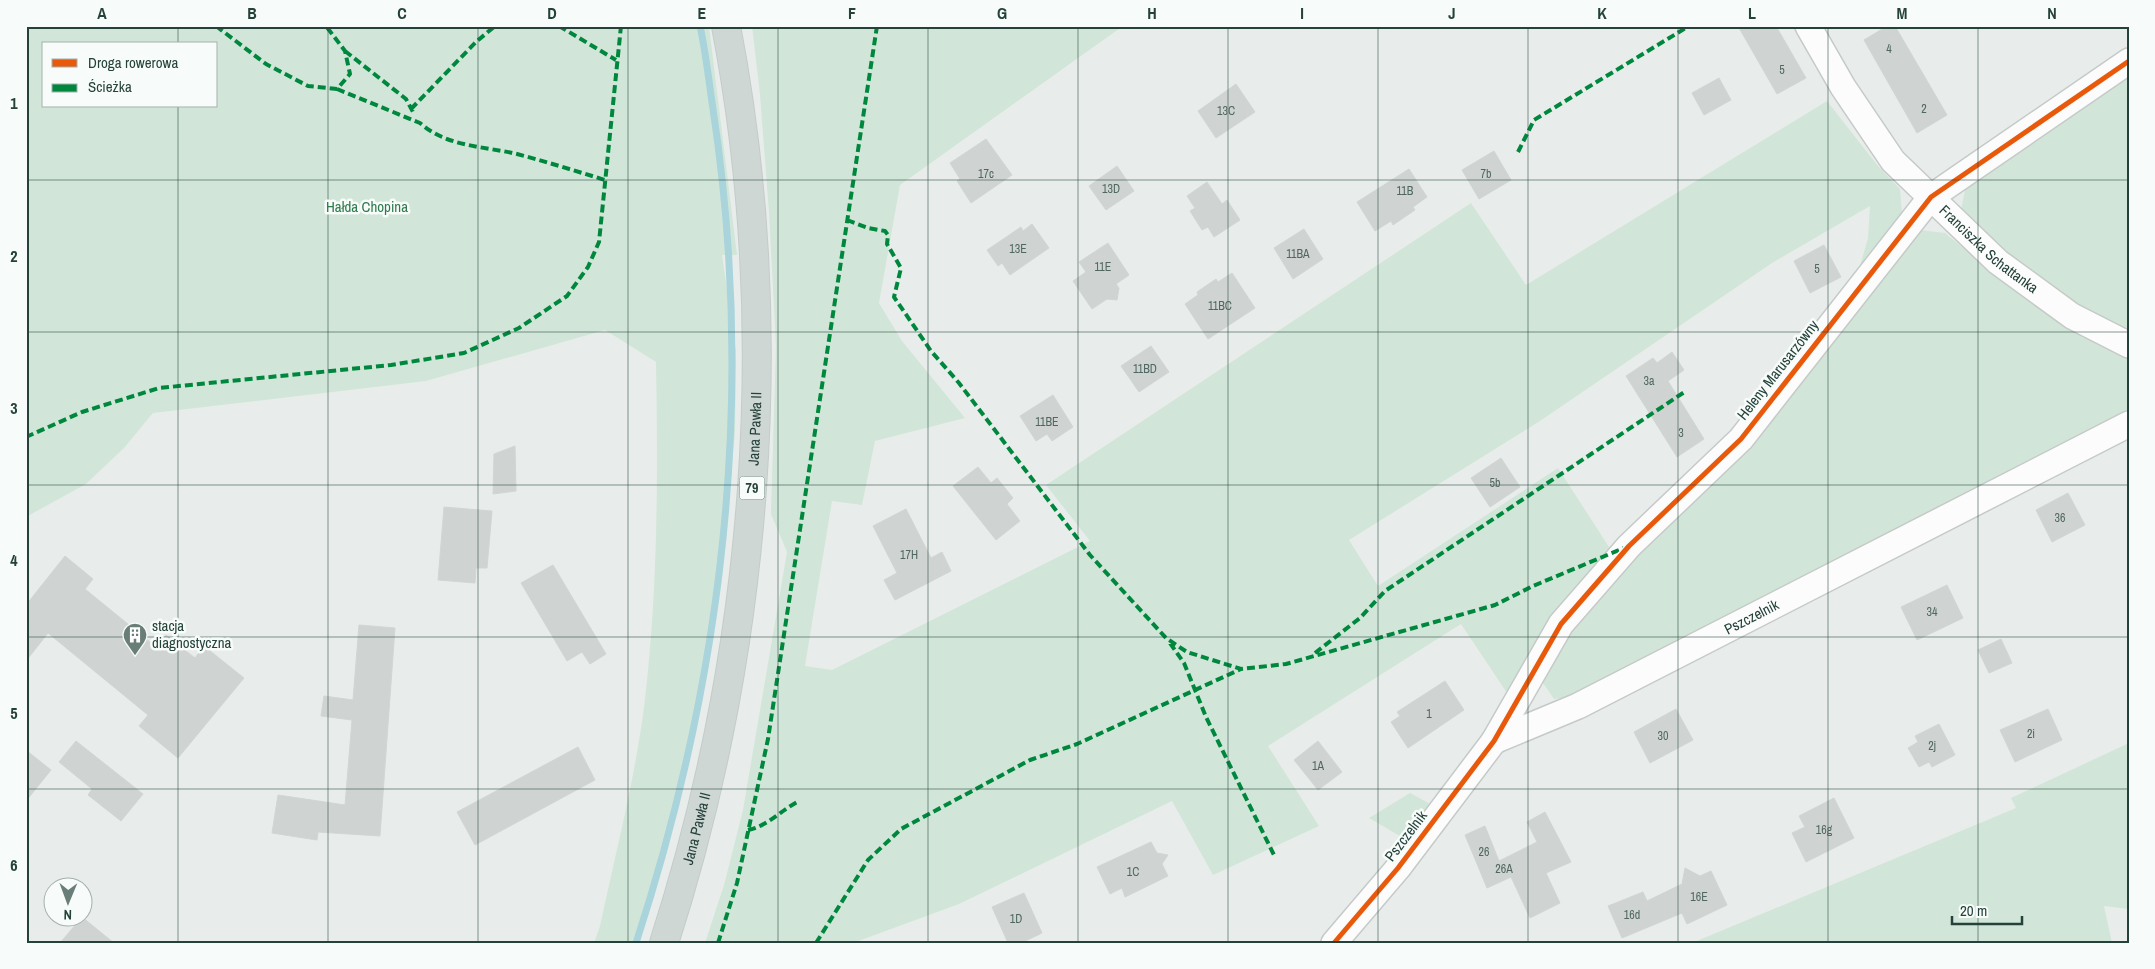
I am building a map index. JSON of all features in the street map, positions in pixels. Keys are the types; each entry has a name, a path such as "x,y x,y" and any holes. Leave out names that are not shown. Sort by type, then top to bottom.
{"main road":[{"name":"Jana Pawła II","path":"664,943 703,805 719,733 738,626 753,472 756,314 752,240 741,128 726,26"}],"street":[{"name":"Franciszka Schattanka","path":"1808,26 1842,87 1893,161 2005,267 2072,316 2129,345"},
{"name":"Heleny Marusarzówny","path":"1494,740 1561,624 1628,546 1741,439 1931,198 2129,61"},
{"name":"Pszczelnik","path":"1334,943 1398,868 1494,740 1578,706 2129,424"}],"green space":[{"name":"Hałda Chopina","path":"26,26 709,26 737,255 722,255 736,351 735,432 721,587 693,732 657,877 636,943 594,943 600,926 625,813 645,699 655,573 656,362 605,330 426,381 153,413 124,448 86,484 26,517"},
{"path":"752,26 1123,26 900,185 879,303 902,341 965,418 875,441 862,505 832,501 805,666 832,670 1090,541 1046,485 1471,203 1526,285 1827,101 1878,166 1900,189 1902,213 1858,273 1868,238 1870,206 1772,263 1540,421 1349,540 1378,586 1558,468 1609,547 1552,616 1507,693 1461,624 1268,746 1319,826 1213,875 1172,801 959,904 853,943 705,943 724,885 743,810 787,552 771,514 776,346 769,212 760,95"},
{"path":"2129,75 2129,333 2075,306 2004,253 1961,210 1965,190"},
{"path":"1920,230 1945,233 1992,271 2129,356 2129,413 1574,697 1554,699 1543,683 1574,624 1620,570 1750,448"},
{"path":"2129,743 2129,909 2104,906 2112,943 1692,943 2016,808 2011,798"},
{"path":"1410,793 1434,806 1405,839 1369,818"}],"building":[{"path":"1738,26 1776,26 1806,78 1777,94"},
{"path":"1887,26 1895,26 1947,115 1917,133 1864,40"},
{"path":"1719,78 1731,100 1704,115 1692,93"},
{"path":"1236,84 1255,112 1216,138 1198,111"},
{"path":"986,139 1012,175 971,203 957,181 960,179 950,163"},
{"path":"1494,151 1511,180 1479,199 1462,170"},
{"path":"1117,166 1134,191 1106,210 1089,186"},
{"path":"1409,169 1427,197 1413,207 1415,210 1393,225 1391,221 1375,231 1357,202"},
{"path":"1207,182 1222,204 1227,200 1240,220 1214,237 1208,227 1202,230 1190,211 1195,208 1187,196"},
{"path":"1032,224 1049,248 1010,275 1002,263 998,266 987,250 1021,227 1023,231"},
{"path":"1304,229 1323,259 1293,279 1274,248"},
{"path":"1108,243 1129,275 1116,284 1119,288 1117,300 1107,299 1092,309 1073,281 1086,272 1079,262"},
{"path":"1824,245 1841,277 1810,293 1794,261"},
{"path":"1232,273 1255,308 1208,339 1185,304 1198,295 1197,292 1216,279 1218,282"},
{"path":"1151,346 1169,372 1139,392 1121,366"},
{"path":"1672,352 1684,370 1668,381 1704,439 1677,457 1626,376 1653,358 1657,363"},
{"path":"1053,395 1073,427 1052,441 1047,434 1036,441 1020,416"},
{"path":"515,446 516,491 493,494 494,454"},
{"path":"1501,458 1520,487 1490,507 1471,478"},
{"path":"978,467 991,483 997,478 1013,498 1007,504 1020,521 996,540 953,486"},
{"path":"2068,493 2085,525 2052,542 2036,510"},
{"path":"444,507 492,511 487,568 476,568 475,583 438,580"},
{"path":"906,509 931,558 942,552 951,571 895,600 884,580 897,573 873,526"},
{"name":"stacja diagnostyczna","path":"65,556 93,579 85,589 156,647 166,635 195,658 204,646 244,678 178,758 139,726 148,715 48,633 26,661 26,605"},
{"path":"553,565 606,654 590,664 582,652 567,661 521,583"},
{"path":"1947,585 1963,618 1917,640 1901,607"},
{"path":"359,625 395,628 380,836 318,832 317,840 272,833 278,795 345,805 352,720 321,716 324,696 353,700"},
{"path":"2001,639 2012,663 1989,673 1978,650"},
{"path":"1445,681 1464,710 1408,748 1391,722 1400,716 1397,712"},
{"path":"1676,709 1693,740 1650,763 1634,732"},
{"path":"2048,709 2062,740 2015,762 2000,730"},
{"path":"1939,724 1955,755 1932,767 1929,762 1919,767 1908,748 1918,742 1915,736"},
{"path":"76,741 143,794 121,821 88,795 92,789 59,762"},
{"path":"1318,741 1342,772 1318,790 1294,760"},
{"path":"578,747 595,780 475,845 457,812"},
{"path":"26,750 51,770 26,801"},
{"path":"1834,798 1854,838 1806,862 1792,833 1805,827 1799,816"},
{"path":"1545,812 1571,862 1546,873 1560,903 1530,918 1511,877 1487,888 1465,835 1485,826 1499,861 1537,842 1527,822"},
{"path":"1151,842 1157,853 1168,855 1162,864 1168,876 1125,897 1122,888 1110,894 1097,867"},
{"path":"1685,868 1700,876 1711,871 1727,905 1687,924 1682,913 1622,938 1608,906 1643,892 1647,901 1682,884"},
{"path":"1024,893 1042,933 1021,943 1008,943 992,907"},
{"path":"92,925 114,943 60,943 74,926"}],"waterway":[{"path":"636,943 667,840 692,738 711,634 724,530 731,426 732,321 726,215 706,57 700,26"}],"marked path":[{"path":"216,26 266,64 308,86 337,89 350,74 345,51 326,26"},
{"path":"411,109 476,42 495,26"},
{"path":"559,26 616,60"},
{"path":"26,437 82,412 159,388 391,365 464,353 519,328 567,296 588,267 599,242 621,26"},
{"path":"718,943 737,883 768,739 877,26"},
{"path":"1518,152 1534,120 1689,26"},
{"path":"345,51 406,99 413,112"},
{"path":"337,89 420,123 442,137 466,144 517,154 605,180"},
{"path":"847,220 868,228 885,231 888,235 887,244 901,268 894,297 931,351 959,383 1090,555 1166,638 1187,652 1241,669 1286,664 1495,605 1533,586 1624,548"},
{"path":"1315,653 1360,618 1385,591 1686,391"},
{"path":"1170,643 1184,663 1206,717 1274,855"},
{"path":"816,943 868,860 901,829 1030,760 1077,744 1241,669"},
{"path":"748,830 762,825 799,801"}],"cycle path":[{"path":"1334,943 1398,868 1494,741 1561,624 1629,546 1741,439 1931,197 2129,61"}],"place":[{"name":"stacja diagnostyczna","path":"135,656"}]}
